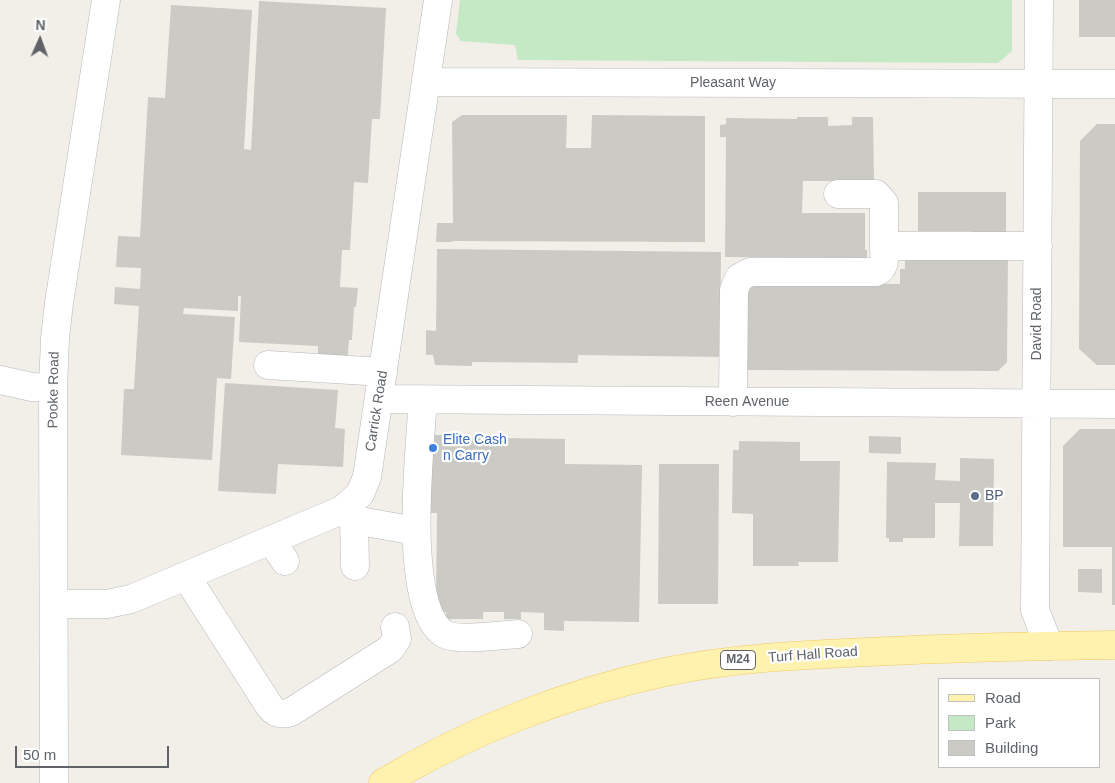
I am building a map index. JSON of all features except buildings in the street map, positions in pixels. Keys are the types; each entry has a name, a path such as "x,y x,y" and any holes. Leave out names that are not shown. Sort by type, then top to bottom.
{"main road":[{"name":"Turf Hall Road","path":"384,783 444,749 510,721 561,701 612,685 666,672 729,661 794,655 1115,645"}],"street":[{"name":"Pooke Road","path":"54,783 53,388 55,338 106,0"},
{"name":"Carrick Road","path":"54,604 118,602 131,599 186,576 278,550 351,513 367,477 438,0"},
{"name":"David Road","path":"1039,0 1035,610 1049,646"},
{"name":"Pleasant Way","path":"427,82 1115,84"},
{"path":"733,402 734,290 739,278 750,272 876,272 880,270 884,263 884,203 876,194 838,194"},
{"path":"884,246 1038,246"},
{"path":"268,365 383,372"},
{"path":"0,380 32,387 53,388"},
{"name":"Reen Avenue","path":"379,399 1115,404"},
{"path":"423,400 416,531 418,562 425,604 431,620 443,633 457,637 518,634"},
{"path":"355,566 351,513 416,531"},
{"path":"186,576 270,707 279,714 291,712 390,649 397,639 395,627"}],"green space":[{"path":"460,0 1012,0 1012,51 998,63 518,60 515,45 461,41 456,34"}],"place":[{"name":"Elite Cash n Carry","path":"433,448"},
{"name":"BP","path":"975,496"}]}
